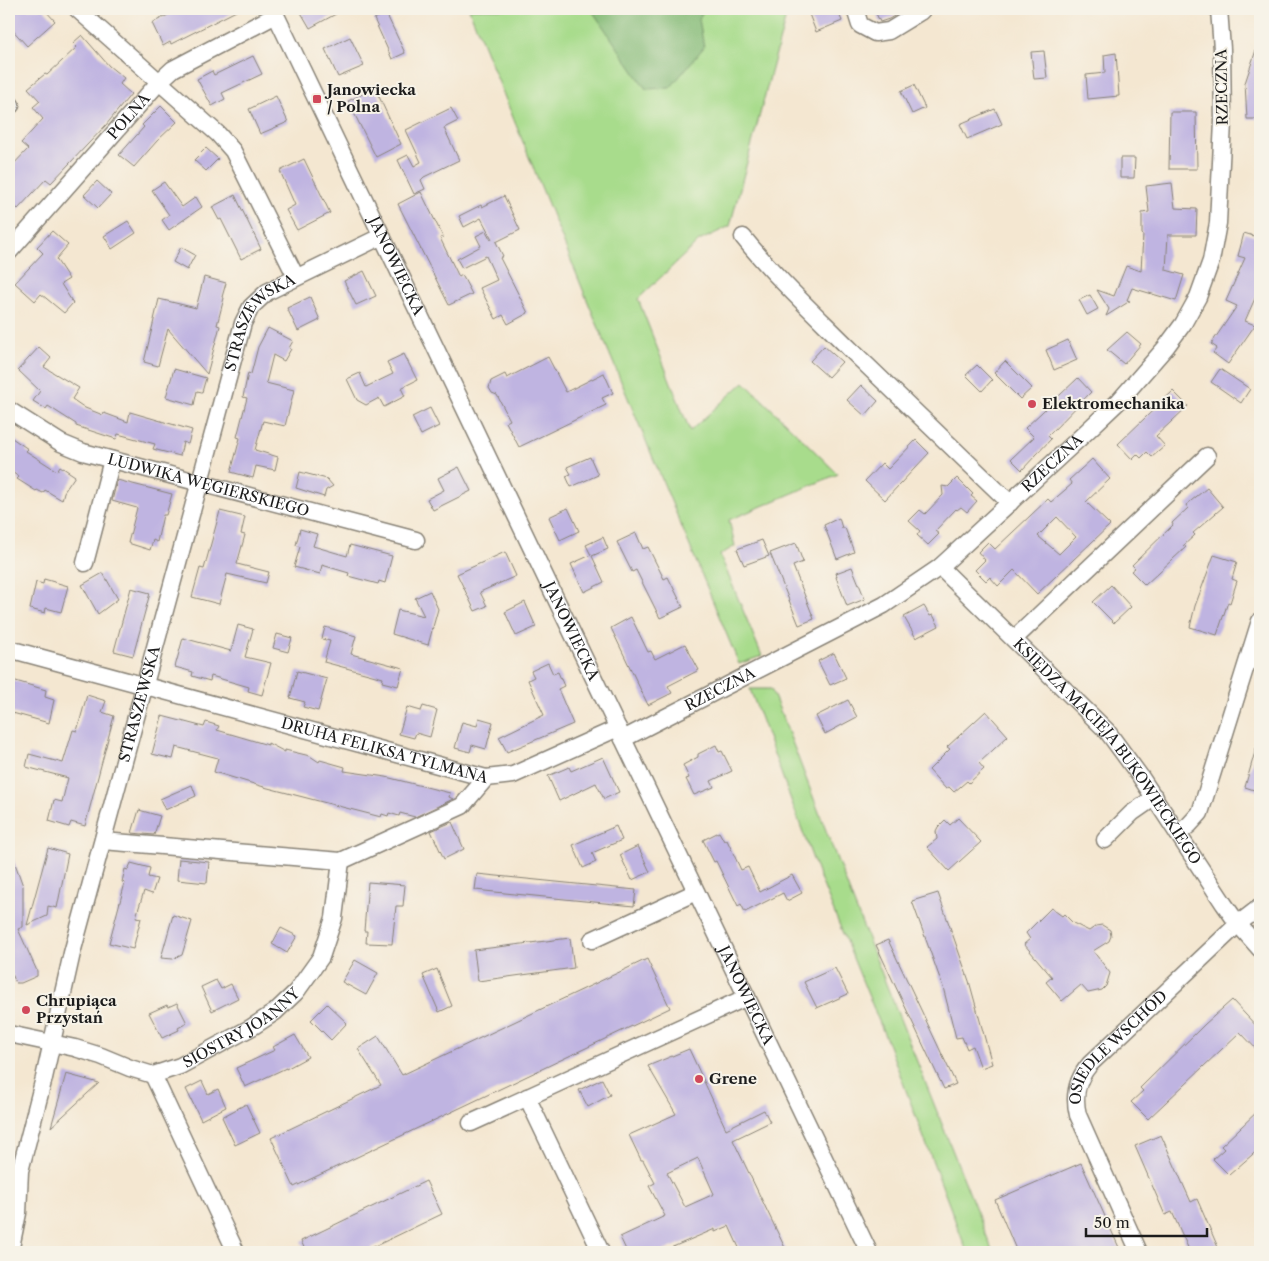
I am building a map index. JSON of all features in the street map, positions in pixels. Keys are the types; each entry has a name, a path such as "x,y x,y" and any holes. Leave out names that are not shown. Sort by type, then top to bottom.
{"street":[{"path":"77,9 160,81 233,150 296,277"},
{"path":"855,9 860,25 875,33 889,31 923,9"},
{"name":"RZECZNA","path":"621,734 884,605 940,567 1095,424 1146,371 1183,324 1198,297 1211,261 1219,210 1222,155 1223,85 1219,9"},
{"name":"POLNA","path":"9,252 160,81 173,69 275,12"},
{"name":"JANOWIECKA","path":"275,12 869,1252"},
{"name":"STRASZEWSKA","path":"10,1252 20,1171 52,1044 72,953 246,314 260,296 382,236"},
{"path":"743,237 794,294 1010,503"},
{"name":"LUDWIKA WĘGIERSKIEGO","path":"9,410 61,443 84,452 416,540"},
{"path":"1014,639 1207,456"},
{"path":"85,564 112,460"},
{"name":"KSIĘDZA MACIEJA BUKOWIECKIEGO","path":"940,567 1107,731 1155,798 1238,924 1260,949"},
{"path":"1178,834 1200,813 1260,620"},
{"name":"DRUHA FELIKSA TYLMANA","path":"9,649 486,778 513,775 621,734"},
{"path":"103,841 340,861 462,806 486,778"},
{"path":"1105,840 1132,813 1155,798"},
{"name":"SIOSTRY JOANNY","path":"153,1075 180,1066 252,1027 275,1012 296,992 321,957 334,918 340,861"},
{"path":"592,940 696,892"},
{"name":"OSIEDLE WSCHÓD","path":"1139,1252 1078,1114 1076,1107 1077,1089 1084,1072 1090,1064 1238,924 1260,907"},
{"path":"471,1123 747,997"},
{"path":"9,1034 75,1048 153,1075 236,1252"},
{"path":"527,1097 601,1252"}],"green space":[{"path":"469,9 788,9 730,226 699,241 638,299 690,431 744,382 838,474 729,520 735,546 720,555 762,656 739,664 585,295"},
{"path":"591,9 704,9 699,19 704,47 670,88 646,89"},
{"path":"750,689 771,689 993,1252 967,1252 890,1048 818,873"}],"building":[{"path":"9,9 44,9 55,21 27,46 9,26"},
{"path":"165,9 240,9 171,44 170,42 163,46 152,23 168,15"},
{"path":"299,9 345,9 310,28"},
{"path":"807,9 837,9 842,21 816,32"},
{"path":"874,9 906,9 880,22"},
{"path":"386,13 405,53 392,59 374,19"},
{"path":"82,35 109,66 124,78 120,84 131,94 106,125 51,183 46,179 18,209 9,200 9,169 28,149 21,143 43,119 33,107 40,101 28,88 45,74 47,75 77,47 73,43"},
{"path":"350,37 364,66 338,77 325,49"},
{"path":"1258,44 1260,44 1260,119 1247,119 1245,83"},
{"path":"1044,51 1047,78 1034,79 1031,52"},
{"path":"1116,53 1119,96 1088,99 1086,75 1105,73 1104,55"},
{"path":"253,56 262,74 222,93 225,99 212,106 197,79 212,71 214,75"},
{"path":"914,85 925,108 912,114 901,91"},
{"path":"375,88 401,144 376,157 348,101"},
{"path":"276,96 288,122 260,134 249,109"},
{"path":"161,106 177,122 134,167 119,155 144,127 142,125"},
{"path":"451,108 458,121 444,128 459,160 424,177 421,180 425,189 414,194 398,160 408,155 414,166 421,162 406,130"},
{"path":"995,109 1002,124 967,139 960,124"},
{"path":"1170,112 1196,112 1197,169 1169,169"},
{"path":"206,148 218,159 206,171 194,160"},
{"path":"1120,158 1135,158 1134,178 1120,178"},
{"path":"304,159 330,213 297,230 286,210 295,205 280,171"},
{"path":"97,181 111,194 98,208 84,195"},
{"path":"164,182 182,207 196,197 202,207 169,230 162,220 169,215 152,190"},
{"path":"1172,183 1175,208 1197,209 1196,235 1168,235 1166,270 1184,275 1176,301 1132,288 1127,300 1130,301 1106,316 1109,309 1097,290 1114,296 1126,266 1141,271 1142,213 1149,212 1146,186"},
{"path":"421,192 443,237 440,238 459,277 462,275 472,294 449,305 398,204"},
{"path":"235,195 261,249 241,259 221,219 219,220 212,207"},
{"path":"504,196 520,230 496,242 503,256 500,258 528,313 508,324 503,315 496,319 480,288 497,280 486,256 462,268 457,259 481,246 476,236 486,231 492,239 481,218 464,227 459,216"},
{"path":"128,221 136,233 112,249 104,236"},
{"path":"52,231 68,245 56,259 69,279 61,284 73,303 64,313 41,294 35,301 15,283 43,253 37,247"},
{"path":"1244,233 1260,238 1260,287 1245,321 1255,325 1228,364 1213,353 1217,348 1211,344 1237,306 1226,301 1245,258 1238,256"},
{"path":"181,247 195,255 187,270 173,262"},
{"path":"364,271 376,296 356,305 344,281"},
{"path":"204,277 226,283 217,325 220,326 207,374 168,329 158,366 144,362 159,299 196,308"},
{"path":"1090,295 1098,309 1087,315 1079,300"},
{"path":"310,297 320,320 298,331 287,308"},
{"path":"268,328 293,341 284,361 273,355 266,383 294,390 285,426 263,421 255,450 278,457 275,470 256,466 253,478 231,472 240,438 237,437 247,398 243,397 248,373 251,374 258,347"},
{"path":"1127,332 1141,344 1124,364 1107,350"},
{"path":"1068,340 1077,360 1054,370 1046,350"},
{"path":"824,346 842,362 828,377 810,361"},
{"path":"39,347 51,358 44,367 79,388 72,399 85,408 128,422 130,412 192,430 188,444 183,442 180,456 153,449 155,444 118,434 116,439 76,426 76,424 48,406 46,409 33,401 40,391 18,370"},
{"path":"404,354 417,380 401,388 405,396 384,407 379,398 366,405 357,400 347,379 360,373 366,387 393,374 387,362"},
{"path":"548,357 566,392 604,373 613,393 602,398 606,405 519,447 506,422 510,420 497,395 492,393 489,388 491,381 505,374 507,378"},
{"path":"1005,361 1032,388 1020,399 994,373"},
{"path":"977,365 992,380 982,391 966,375"},
{"path":"174,369 206,378 202,392 197,391 194,405 166,397"},
{"path":"1220,369 1250,389 1241,403 1211,382"},
{"path":"1078,378 1091,392 1048,436 1051,439 1022,470 1011,459 1034,437 1025,428"},
{"path":"861,385 878,401 865,416 847,400"},
{"path":"1173,391 1188,406 1156,436 1165,446 1152,457 1147,452 1141,458 1137,454 1132,459 1118,444"},
{"path":"430,408 439,426 421,435 412,417"},
{"path":"9,436 28,449 26,451 57,471 60,466 75,476 64,492 62,500 45,490 43,493 36,491 17,479 19,477 9,470"},
{"path":"916,440 929,453 885,500 865,481 882,463 888,469"},
{"path":"590,457 598,475 571,487 566,476 571,474 567,467"},
{"path":"1092,459 1110,479 1086,502 1110,525 1037,594 1014,570 998,586 990,577 986,581 975,570 985,560 978,552 988,542 995,549 1048,499 1051,502 1072,484 1069,480","holes":["1057,517 1076,537 1059,554 1038,536"]},
{"path":"459,467 471,491 433,510 427,499 444,490 438,478"},
{"path":"300,472 327,479 333,486 326,490 324,497 296,488"},
{"path":"957,478 973,494 971,496 977,501 967,512 961,507 956,509 935,531 939,534 928,545 917,535 920,531 909,521 920,510 925,514 943,495 942,486 948,487"},
{"path":"117,480 172,494 166,515 163,515 157,542 153,540 150,550 128,543 137,508 112,501"},
{"path":"1207,488 1223,507 1193,533 1195,535 1183,546 1186,547 1145,585 1131,571 1135,568 1132,565 1173,525 1172,523 1188,508 1186,505"},
{"path":"568,508 579,531 560,540 549,517"},
{"path":"220,511 245,517 241,534 245,535 237,564 269,572 266,583 227,574 219,604 192,597 200,568 204,569"},
{"path":"839,518 854,552 837,559 824,525"},
{"path":"300,529 317,534 313,546 347,556 350,545 392,556 385,583 379,581 378,584 348,576 349,573 322,565 320,574 294,567 300,547 296,545"},
{"path":"636,533 643,549 648,547 664,579 668,577 683,607 660,618 636,570 632,572 617,542"},
{"path":"603,537 608,549 592,556 604,582 584,592 571,564 591,555 586,545"},
{"path":"762,540 769,556 744,565 737,549"},
{"path":"796,543 803,562 793,566 814,619 799,625 770,553"},
{"path":"505,552 516,576 480,592 487,606 475,611 457,574"},
{"path":"1214,555 1237,562 1232,579 1237,581 1217,635 1190,627 1195,606"},
{"path":"852,567 865,599 847,606 836,573"},
{"path":"103,573 118,599 98,614 82,585"},
{"path":"44,579 68,586 61,612 46,608 45,613 30,609 36,582 43,584"},
{"path":"1111,585 1131,607 1114,623 1093,602"},
{"path":"131,588 150,593 133,656 114,651"},
{"path":"430,591 438,609 428,645 392,634 398,610 424,616 415,598"},
{"path":"525,602 536,627 516,636 505,612"},
{"path":"924,606 930,616 933,615 939,626 916,638 904,617"},
{"path":"631,617 648,652 651,651 655,659 685,644 699,670 668,686 672,693 648,705 611,628"},
{"path":"238,625 253,629 245,657 271,663 262,695 248,691 249,687 211,676 210,681 192,676 193,672 175,667 183,638 231,651"},
{"path":"325,627 356,636 351,654 403,668 398,686 382,682 383,678 324,662 330,641 322,639"},
{"path":"277,634 292,638 288,652 273,648"},
{"path":"834,653 846,678 830,685 818,661"},
{"path":"548,663 553,674 558,672 564,686 558,689 573,724 507,752 499,737 544,715 528,680 534,677 531,671"},
{"path":"297,671 327,679 318,711 303,707 305,702 290,698"},
{"path":"9,679 46,690 45,697 54,700 49,723 9,712"},
{"path":"87,695 106,701 102,712 114,716 85,826 71,822 69,827 49,821 54,800 62,802 68,778 26,767 29,754 63,763 73,730 77,731"},
{"path":"848,700 857,717 825,734 816,716"},
{"path":"423,706 437,710 430,737 416,733 414,738 399,734 407,707 421,711"},
{"path":"986,711 1008,736 979,763 984,769 969,783 967,781 954,792 949,787 946,789 929,770 950,749 947,747"},
{"path":"162,716 204,727 206,722 219,726 217,730 268,745 268,743 285,752 285,750 310,756 319,762 320,760 345,767 344,771 386,777 450,793 449,797 453,799 415,817 400,813 399,816 389,813 388,816 382,814 381,817 264,787 214,772 218,758 176,747 173,759 152,754"},
{"path":"479,718 493,722 486,749 472,745 470,752 455,748 462,722 477,726"},
{"path":"716,745 719,752 722,751 732,771 711,781 714,787 694,795 686,779 689,778 683,765 698,757 698,754"},
{"path":"1256,748 1260,749 1260,792 1245,787"},
{"path":"603,757 619,792 604,799 596,783 559,801 548,776 569,767 571,771"},
{"path":"192,785 196,796 165,810 160,799"},
{"path":"139,810 160,816 154,835 132,833"},
{"path":"958,818 981,842 949,871 927,847 937,839 936,831 945,820 950,825"},
{"path":"452,822 464,849 444,859 431,831"},
{"path":"616,826 622,840 592,853 596,862 583,868 573,845"},
{"path":"719,832 724,841 727,840 741,870 748,867 760,892 792,875 802,893 787,901 783,893 745,912 741,904 738,906 716,861 714,862 703,840"},
{"path":"638,846 650,872 632,880 620,855"},
{"path":"48,848 68,854 57,908 48,906 47,916 27,925"},
{"path":"9,852 11,852 23,886 23,927 18,929 37,971 37,976 21,983 16,983 12,974 9,975"},
{"path":"179,859 209,862 207,883 177,880"},
{"path":"131,863 150,868 148,877 157,879 152,894 144,891 136,917 141,918 133,949 109,943 125,883 122,882 125,869 128,870"},
{"path":"477,874 636,890 634,906 475,890"},
{"path":"368,882 405,885 403,906 396,906 392,944 366,943 367,931 364,931"},
{"path":"938,893 969,981 992,1064 981,1068 973,1046 967,1049 962,1037 956,1038 943,987 912,901"},
{"path":"1051,908 1062,916 1064,914 1073,923 1089,931 1096,926 1102,925 1110,930 1111,936 1109,941 1093,951 1110,973 1106,986 1102,990 1088,993 1081,985 1062,1001 1046,982 1052,977 1024,944 1030,939 1026,933"},
{"path":"173,915 192,921 182,955 173,959 161,958"},
{"path":"281,928 297,936 287,953 272,944"},
{"path":"570,938 574,968 478,981 474,950"},
{"path":"888,940 956,1084 944,1089 876,945"},
{"path":"647,959 670,1008 294,1187 271,1138 381,1085 358,1049 378,1036 402,1075"},
{"path":"355,960 378,973 366,995 342,982"},
{"path":"835,968 848,994 817,1008 804,982"},
{"path":"437,969 452,1006 439,1012 423,975"},
{"path":"216,980 221,989 231,984 238,998 212,1011 201,987"},
{"path":"1232,1000 1260,1030 1260,1053 1240,1032 1148,1119 1131,1102 1143,1091 1140,1088"},
{"path":"177,1003 187,1023 178,1028 179,1030 162,1038 149,1013"},
{"path":"327,1004 347,1023 331,1040 311,1020"},
{"path":"295,1035 308,1057 245,1087 236,1068 275,1050 273,1047"},
{"path":"689,1049 726,1129 764,1110 770,1122 733,1140 787,1252 741,1252 729,1226 715,1232 715,1229 661,1252 627,1252 620,1237 665,1216 649,1186 655,1183 629,1135 676,1114 648,1066","holes":["698,1158 714,1194 685,1207 667,1173"]},
{"path":"66,1074 99,1083 51,1127"},
{"path":"602,1079 610,1095 588,1107 579,1090"},
{"path":"202,1081 208,1094 218,1089 226,1107 201,1120 186,1089"},
{"path":"246,1104 260,1133 235,1145 222,1117"},
{"path":"1260,1109 1260,1148 1229,1175 1213,1159 1224,1149 1221,1146"},
{"path":"1161,1135 1191,1202 1197,1199 1220,1252 1190,1252 1172,1212 1165,1215 1135,1146"},
{"path":"1081,1163 1121,1252 1017,1252 995,1200"},
{"path":"426,1181 442,1214 363,1252 306,1252 301,1241"}],"place":[{"name":"Janowiecka / Polna","path":"317,99"},
{"name":"Elektromechanika","path":"1032,404"},
{"name":"Chrupiąca Przystań","path":"26,1010"},
{"name":"Grene","path":"699,1079"}]}
